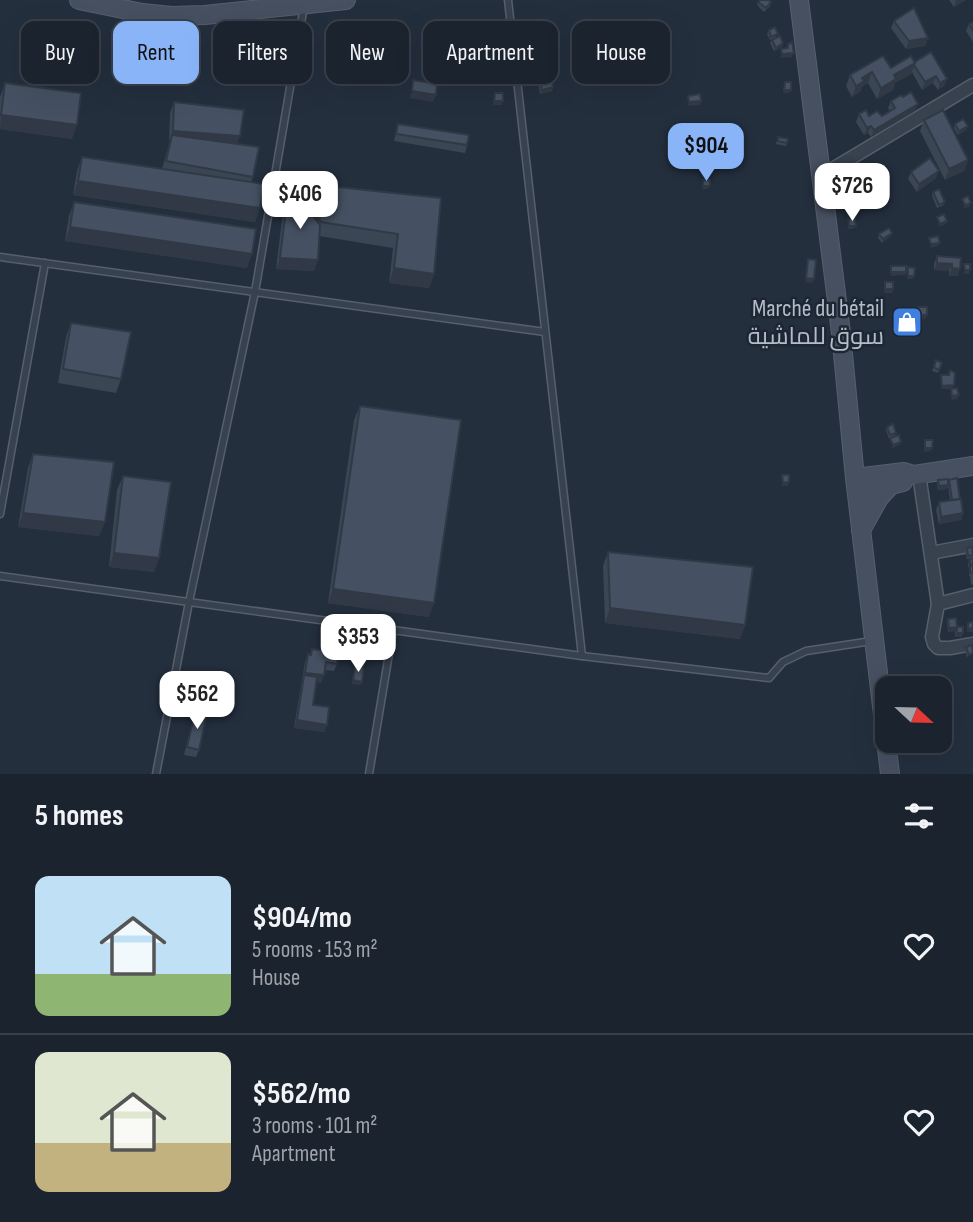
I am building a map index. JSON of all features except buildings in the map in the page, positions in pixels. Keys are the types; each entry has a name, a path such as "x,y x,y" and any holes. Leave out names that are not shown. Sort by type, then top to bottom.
{"main road":[{"path":"79,0 142,13 172,16 346,0"},
{"path":"799,0 841,333 852,453 890,774"},
{"path":"852,453 888,480"},
{"path":"856,485 888,480 904,472 917,474 973,466"},
{"path":"861,530 888,480"}],"street":[{"path":"821,176 973,85"},
{"path":"917,474 938,604 932,637 934,644 938,648 973,644"},
{"path":"931,553 973,545"},
{"path":"938,604 973,595"}],"lane":[{"path":"508,0 582,656"},
{"path":"156,774 189,602 255,292 304,4"},
{"path":"0,257 545,332"},
{"path":"0,513 45,263"},
{"path":"0,576 582,656 769,678 783,662 806,651 874,641"},
{"path":"369,774 393,630"}],"place":[{"name":"Marché du bétail سوق للماشية","path":"907,322"}]}
